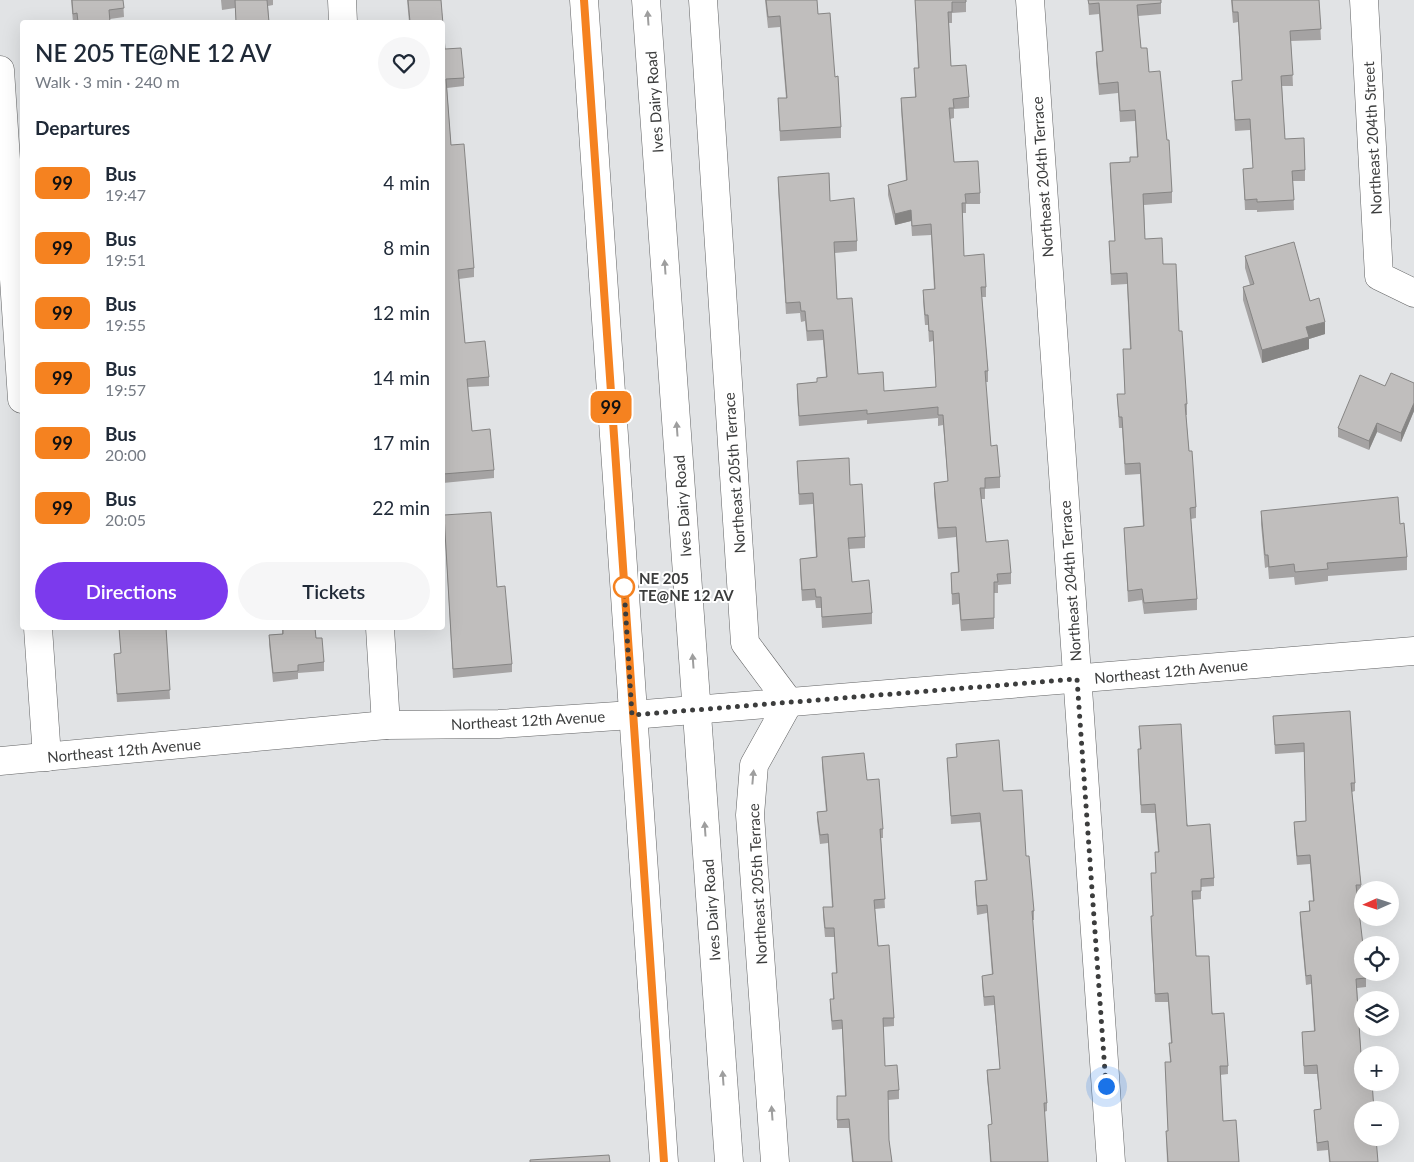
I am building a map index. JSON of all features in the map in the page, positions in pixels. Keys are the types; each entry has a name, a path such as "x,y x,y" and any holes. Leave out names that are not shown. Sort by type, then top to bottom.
{"street":[{"path":"342,0 343,20"},
{"path":"584,0 664,1162"},
{"name":"Ives Dairy Road","path":"646,0 729,1162"},
{"name":"Northeast 205th Terrace","path":"703,0 745,643 788,702 754,766 750,815 775,1162"},
{"name":"Northeast 204th Terrace","path":"1030,0 1111,1162"},
{"name":"Northeast 204th Street","path":"1364,0 1379,276 1414,294"},
{"path":"0,70 20,369"},
{"path":"38,630 47,757"},
{"path":"380,630 386,725"},
{"name":"Northeast 12th Avenue","path":"0,761 386,725 499,724 1077,679 1414,657"}],"building":[{"path":"72,0 123,0 124,8 109,10 110,20 78,20 77,13 73,14"},
{"path":"235,0 267,0 269,20 236,20"},
{"path":"408,0 441,0 443,20 410,20"},
{"path":"766,0 817,0 818,14 830,13 835,77 838,76 841,127 780,131 778,98 787,98 780,16 768,17"},
{"path":"915,0 966,0 966,2 952,2 952,12 948,12 951,66 966,65 969,97 953,99 954,108 949,108 954,162 978,161 980,193 965,194 966,203 962,203 964,256 984,254 986,287 981,287 988,371 985,371 991,446 997,445 1000,477 985,478 985,488 980,488 986,542 1008,540 1011,573 997,574 998,582 994,582 994,618 961,620 959,593 952,594 951,573 959,572 956,527 938,528 934,483 948,481 943,415 938,415 938,407 867,414 867,410 799,416 797,384 817,382 817,378 827,377 823,330 807,331 805,311 801,311 800,302 786,303 778,177 829,173 830,201 854,198 857,241 834,242 837,299 852,298 858,374 883,372 884,391 936,387 933,331 929,331 928,315 925,315 923,290 935,289 931,224 912,226 911,210 895,214 888,185 907,180 901,98 916,97 914,68 919,68"},
{"path":"1088,0 1161,0 1161,3 1137,5 1141,48 1147,48 1149,72 1160,71 1167,140 1169,140 1172,192 1143,194 1145,239 1162,238 1163,264 1176,264 1179,331 1182,331 1187,404 1185,404 1189,451 1192,451 1196,507 1190,508 1197,599 1144,603 1142,589 1128,591 1124,528 1144,526 1140,463 1125,464 1122,417 1119,417 1117,394 1125,394 1123,349 1131,349 1127,273 1111,274 1109,241 1115,241 1110,163 1130,162 1130,157 1138,157 1135,110 1120,111 1118,82 1099,84 1096,52 1103,51 1099,3 1089,4"},
{"path":"1232,0 1319,0 1321,29 1290,31 1293,75 1281,76 1285,139 1304,138 1305,170 1292,171 1294,200 1257,202 1257,199 1245,200 1243,169 1253,168 1250,119 1235,120 1232,81 1242,80 1238,12 1233,12"},
{"path":"461,48 464,78 446,79 451,145 464,144 474,268 458,270 465,343 485,341 489,377 467,379 472,431 490,429 494,470 445,474 445,49"},
{"path":"1294,242 1310,301 1319,298 1325,322 1306,327 1309,337 1262,350 1243,287 1254,284 1245,256"},
{"path":"1391,373 1414,383 1414,403 1401,433 1377,423 1369,441 1338,428 1360,375 1385,386"},
{"path":"849,458 850,485 862,484 865,537 848,538 852,582 869,580 872,613 822,617 821,597 816,597 815,589 802,590 800,559 817,557 813,493 799,494 797,461"},
{"path":"1398,497 1400,524 1404,523 1407,557 1327,563 1328,569 1295,572 1294,564 1269,567 1268,555 1265,555 1261,511"},
{"path":"491,512 497,587 505,586 512,664 453,669 445,515"},
{"path":"119,630 166,630 170,690 117,694 114,654 121,653"},
{"path":"283,630 315,630 316,638 322,638 324,662 298,665 298,671 273,673 269,635 283,634"},
{"path":"1350,711 1355,783 1351,783 1361,881 1354,881 1354,926 1361,926 1362,936 1354,936 1354,981 1356,981 1357,991 1354,991 1354,1036 1360,1036 1360,1046 1354,1046 1354,1091 1373,1091 1373,1101 1354,1101 1354,1146 1377,1146 1378,1162 1330,1162 1328,1141 1317,1143 1314,1110 1321,1109 1317,1065 1304,1066 1302,1032 1315,1031 1311,975 1306,976 1300,912 1310,911 1309,901 1314,901 1310,855 1297,856 1294,822 1306,821 1304,743 1275,745 1273,716"},
{"path":"1181,724 1187,826 1210,824 1214,878 1201,879 1201,891 1192,891 1196,956 1209,956 1212,1014 1224,1013 1228,1066 1220,1066 1223,1121 1236,1120 1239,1162 1168,1162 1165,1062 1171,1062 1169,1043 1172,1043 1168,993 1155,994 1151,916 1153,916 1151,873 1156,873 1155,852 1159,852 1155,804 1141,805 1138,749 1141,749 1139,726"},
{"path":"999,740 1003,791 1022,790 1026,856 1029,856 1034,911 1032,911 1047,1103 1044,1103 1048,1162 991,1162 988,1125 992,1124 987,1070 1000,1069 994,996 984,997 982,976 993,974 987,905 977,906 975,881 987,880 980,813 951,816 947,758 957,757 956,744"},
{"path":"864,753 867,780 879,779 883,829 880,829 885,899 874,900 878,946 889,945 894,1018 883,1018 885,1066 897,1065 899,1090 888,1091 889,1140 892,1162 853,1162 849,1119 837,1120 837,1096 846,1096 842,1020 832,1021 830,999 834,999 832,973 837,973 834,928 825,928 823,907 833,907 828,834 820,835 817,812 827,811 822,757"},
{"path":"609,1155 610,1162 530,1162 530,1160"}],"bus line":[{"name":"99","path":"584,0 664,1162"}],"place":[{"name":"NE 205 TE@NE 12 AV","path":"624,587"}],"route":[{"path":"624,587 632,715 1077,679 1106,1086"}]}
